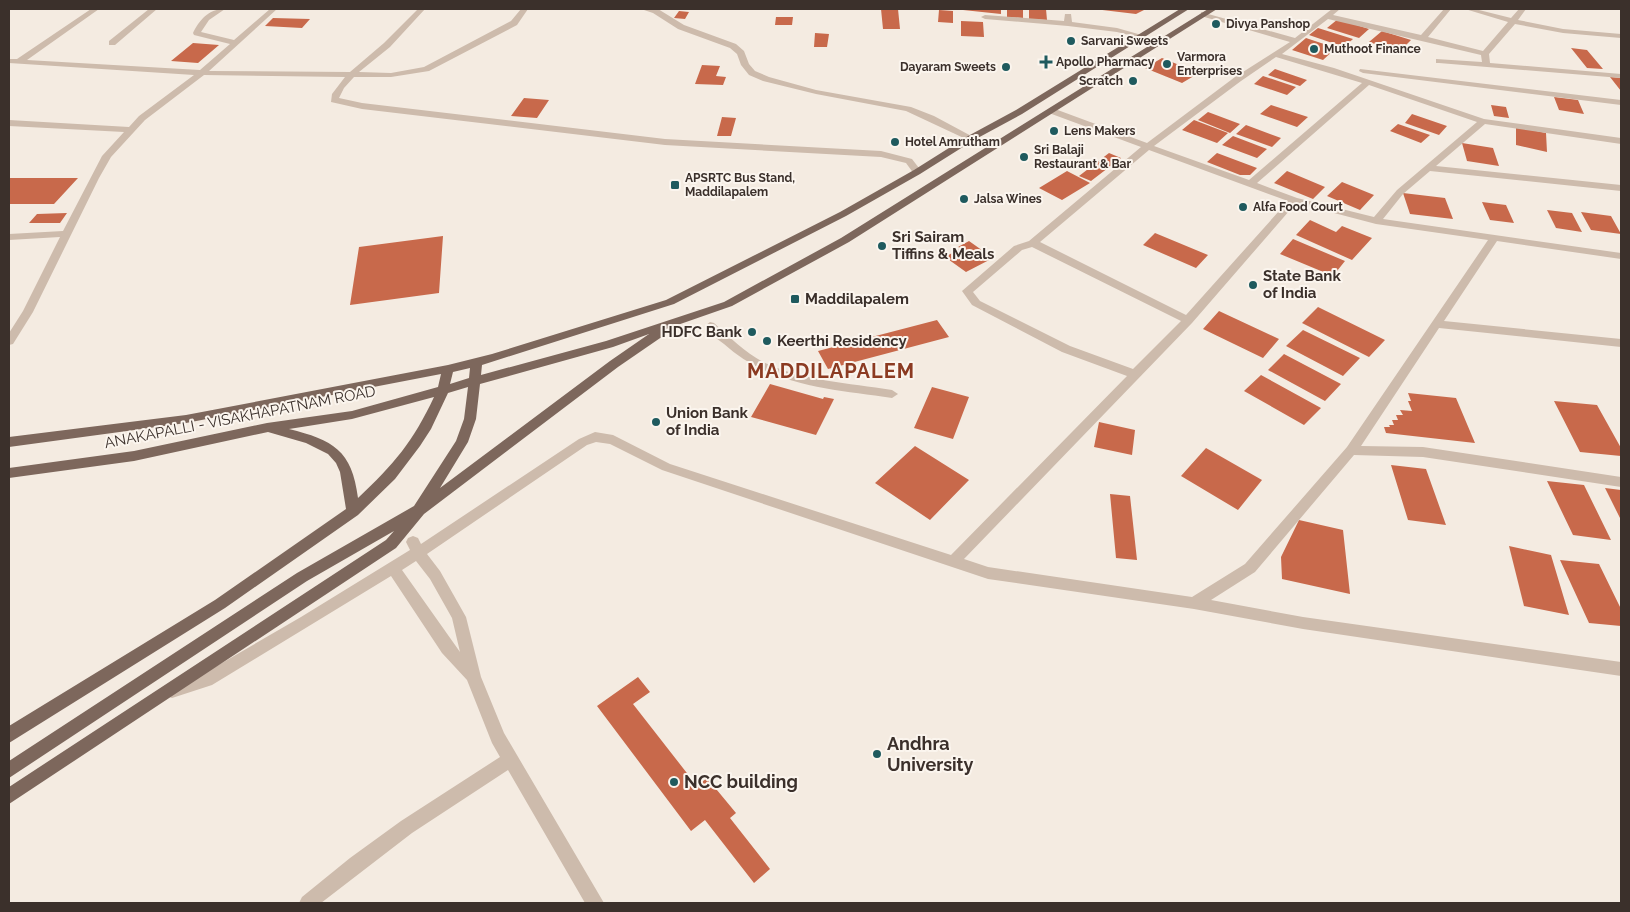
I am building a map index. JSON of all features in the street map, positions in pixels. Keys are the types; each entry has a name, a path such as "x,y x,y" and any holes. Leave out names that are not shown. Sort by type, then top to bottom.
{"main road":[{"name":"ANAKAPALLI - VISAKHAPATNAM ROAD","path":"9,442 186,419 448,369 670,302 843,214 917,172 971,138 1019,112 1153,27 1185,9"},
{"path":"9,770 302,578 419,510 548,416 614,364 674,323 728,304 845,240 1213,9"},
{"name":"ANAKAPALLI - VISAKHAPATNAM ROAD","path":"9,473 134,456 267,428 352,415 609,344 674,323"},
{"path":"9,796 391,544 419,510 462,442 470,419 477,361"},
{"path":"9,735 220,604 353,511 391,475 416,443 425,429 443,390 448,369"},
{"path":"267,428 320,442 337,454 347,471 352,491 353,511"}],"street":[{"path":"18,62 95,9"},
{"path":"112,43 153,9"},
{"path":"221,9 206,19 199,26 197,33 235,43"},
{"path":"9,341 28,312 107,156 142,118 202,73 274,9"},
{"path":"422,9 386,47 352,76 335,94 334,100 362,106 665,142 881,154 909,161 917,172"},
{"path":"9,61 202,73 391,75 426,69 514,23 525,9"},
{"path":"645,9 655,11 681,27 733,46 741,53 745,65 752,73 766,79 816,92 908,109 971,138"},
{"path":"1135,374 1066,349 976,303 967,291 1018,248 1033,243 1148,146 1238,79 1277,55 1336,9"},
{"path":"1423,38 1448,9"},
{"path":"1468,9 1513,21 1563,31 1621,36"},
{"path":"1486,65 1485,54 1499,34 1523,9"},
{"path":"1204,14 1296,41"},
{"path":"1326,16 1485,54"},
{"path":"985,17 1068,20 1141,36"},
{"path":"1277,55 1331,70 1482,121 1621,141"},
{"path":"1439,61 1621,76"},
{"path":"1363,71 1621,103"},
{"path":"1250,184 1367,83"},
{"path":"1052,111 1294,200 1376,221 1621,256"},
{"path":"1376,221 1400,192 1482,121"},
{"path":"9,123 130,130"},
{"path":"1429,168 1621,188"},
{"path":"953,562 1188,320 1294,200"},
{"path":"9,236 66,234"},
{"path":"1194,602 1250,568 1351,450 1495,237"},
{"path":"1033,243 1188,320"},
{"path":"1436,324 1621,343"},
{"path":"710,326 740,353 759,365 795,377 892,394"},
{"path":"167,693 207,680 306,622 393,568 415,547 583,442 595,437 613,440 666,466 988,573 1194,602 1303,623 1621,669"},
{"path":"1351,450 1424,452 1621,482"},
{"path":"415,547 459,617 472,677 498,738 595,903"},
{"path":"393,568 447,648 472,677"},
{"path":"308,903 352,866 382,844 511,759"}],"building":[{"path":"881,9 898,9 900,29 883,29"},
{"path":"1001,9 1001,14 963,10"},
{"path":"1007,9 1023,9 1023,18 1007,17"},
{"path":"1029,9 1046,9 1047,20 1029,19"},
{"path":"1094,9 1146,9 1136,14"},
{"path":"939,10 953,11 953,23 938,22"},
{"path":"679,11 689,12 685,19 674,18"},
{"path":"776,17 793,17 792,25 775,25"},
{"path":"273,18 310,19 302,28 265,26"},
{"path":"1338,19 1369,29 1359,38 1327,28"},
{"path":"961,21 983,22 984,37 961,36"},
{"path":"1318,28 1353,39 1344,47 1309,35"},
{"path":"1382,31 1411,40 1399,52 1369,42"},
{"path":"815,33 829,34 827,47 814,47"},
{"path":"1306,38 1336,48 1323,60 1292,50"},
{"path":"193,43 219,45 198,63 171,61"},
{"path":"1571,48 1587,50 1603,69 1587,68"},
{"path":"1162,58 1199,73 1182,83 1145,68"},
{"path":"702,65 720,66 716,76 726,77 723,85 695,84"},
{"path":"1275,69 1307,80 1300,86 1268,75"},
{"path":"1263,76 1296,87 1287,95 1254,84"},
{"path":"1610,77 1621,78 1621,91"},
{"path":"1554,97 1578,100 1584,114 1559,110"},
{"path":"524,98 549,100 537,118 511,116"},
{"path":"1271,105 1308,117 1297,127 1260,114"},
{"path":"1491,105 1506,107 1509,118 1494,116"},
{"path":"1208,112 1240,124 1230,133 1198,120"},
{"path":"1412,114 1447,126 1439,135 1405,123"},
{"path":"722,117 736,118 731,136 717,136"},
{"path":"1194,120 1228,133 1217,143 1182,130"},
{"path":"1398,124 1430,135 1421,143 1390,131"},
{"path":"1246,125 1281,138 1272,147 1236,134"},
{"path":"1516,127 1546,133 1547,152 1516,145"},
{"path":"1233,136 1267,149 1257,158 1222,145"},
{"path":"1462,143 1493,148 1499,166 1467,161"},
{"path":"1109,153 1121,158 1091,181 1079,176"},
{"path":"1217,153 1257,168 1250,175 1240,175 1207,162"},
{"path":"1067,171 1090,183 1062,200 1039,188"},
{"path":"1287,171 1325,187 1313,199 1274,183"},
{"path":"9,178 78,178 54,204 9,204"},
{"path":"1342,182 1374,195 1360,210 1327,196"},
{"path":"1403,193 1445,198 1453,219 1410,214"},
{"path":"1482,202 1506,205 1514,223 1490,220"},
{"path":"1547,210 1572,213 1582,232 1556,228"},
{"path":"1581,212 1611,216 1621,234 1591,230"},
{"path":"67,213 60,223 29,223 37,214"},
{"path":"1310,220 1336,232 1342,226 1372,238 1352,260 1296,235"},
{"path":"1155,233 1208,255 1196,268 1143,245"},
{"path":"443,236 439,293 350,305 359,247"},
{"path":"1293,239 1345,261 1333,276 1280,254"},
{"path":"969,241 993,258 966,272 945,257"},
{"path":"1318,307 1385,340 1369,357 1302,323"},
{"path":"1219,311 1279,339 1263,358 1203,329"},
{"path":"937,320 949,337 828,369 818,351"},
{"path":"1303,330 1360,358 1343,376 1286,346"},
{"path":"1284,354 1341,384 1325,401 1268,370"},
{"path":"1261,375 1321,408 1304,425 1244,391"},
{"path":"770,384 823,399 824,397 834,399 816,435 751,417"},
{"path":"932,387 969,397 953,439 914,428"},
{"path":"1408,393 1456,398 1475,443 1386,433 1384,427 1394,425 1392,420 1398,420 1396,415 1403,415 1400,410 1412,411 1408,401 1411,401"},
{"path":"1554,401 1597,405 1621,448 1621,456 1580,452"},
{"path":"1099,422 1135,430 1132,455 1094,447"},
{"path":"915,446 969,480 930,520 875,483"},
{"path":"1206,448 1262,480 1238,510 1181,476"},
{"path":"1391,465 1426,469 1446,525 1408,520"},
{"path":"1547,481 1584,485 1611,540 1573,535"},
{"path":"1605,488 1621,490 1621,520"},
{"path":"1110,494 1130,496 1137,560 1116,558"},
{"path":"1299,520 1343,530 1350,594 1282,579 1281,557"},
{"path":"1509,546 1551,555 1569,615 1524,606"},
{"path":"1560,560 1599,564 1621,609 1621,626 1589,623"},
{"name":"NCC building","path":"638,677 650,692 633,704 697,786 707,778 736,813 730,818 770,869 754,883 705,820 691,831 597,706"}],"place":[{"name":"Divya Panshop","path":"1216,24"},
{"name":"Sarvani Sweets","path":"1071,41"},
{"name":"Muthoot Finance","path":"1314,49"},
{"name":"Apollo Pharmacy","path":"1046,62"},
{"name":"Varmora Enterprises","path":"1167,64"},
{"name":"Dayaram Sweets","path":"1006,67"},
{"name":"Scratch","path":"1133,81"},
{"name":"Lens Makers","path":"1054,131"},
{"name":"Hotel Amrutham","path":"895,142"},
{"name":"Sri Balaji Restaurant & Bar","path":"1024,157"},
{"name":"APSRTC Bus Stand, Maddilapalem","path":"675,185"},
{"name":"Jalsa Wines","path":"964,199"},
{"name":"Alfa Food Court","path":"1243,207"},
{"name":"Sri Sairam Tiffins & Meals","path":"882,246"},
{"name":"State Bank of India","path":"1253,285"},
{"name":"Maddilapalem","path":"795,299"},
{"name":"HDFC Bank","path":"752,332"},
{"name":"Keerthi Residency","path":"767,341"},
{"name":"Union Bank of India","path":"656,422"},
{"name":"Andhra University","path":"877,754"},
{"name":"NCC building","path":"674,782"}],"district":[{"name":"MADDILAPALEM","path":"831,371"}]}
